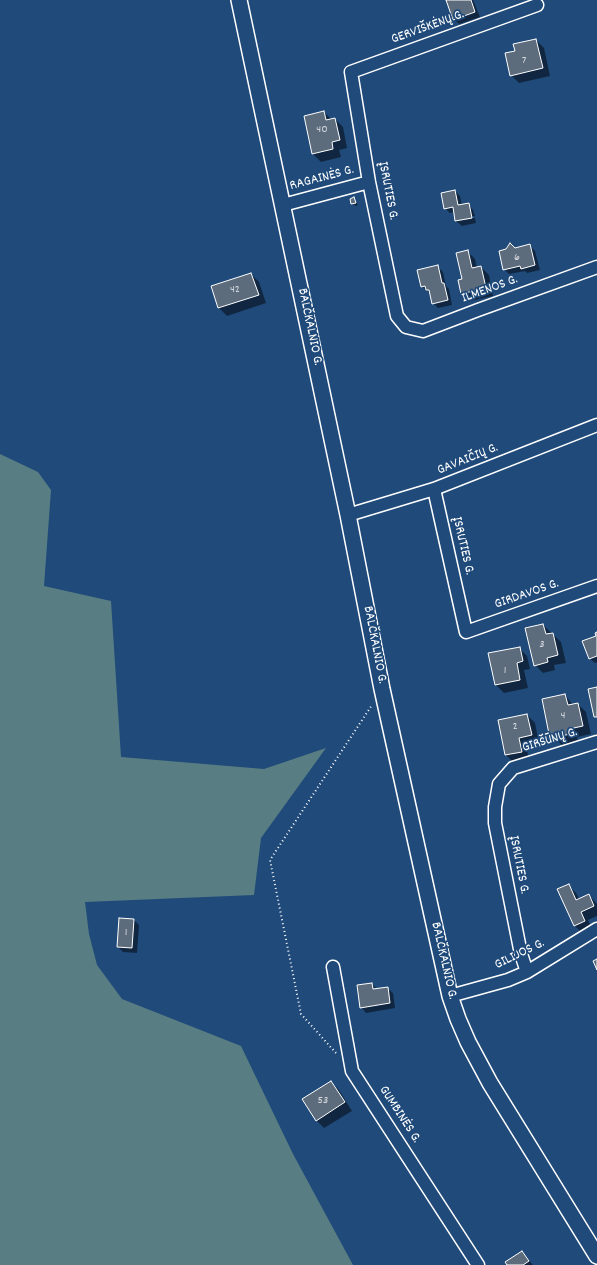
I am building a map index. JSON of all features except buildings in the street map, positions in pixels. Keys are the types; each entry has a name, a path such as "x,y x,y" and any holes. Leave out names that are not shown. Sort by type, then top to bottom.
{"street":[{"name":"BALČKALNIO G.","path":"239,0 348,514 382,689 450,996 468,1042 490,1083 597,1256"},
{"name":"GERVIŠKĖNŲ G.","path":"351,72 537,5"},
{"name":"ĮSRUTIES G.","path":"351,72 369,182 397,316"},
{"name":"RAGAINĖS G.","path":"283,205 369,182"},
{"name":"ILMENOS G.","path":"397,316 406,327 423,331 597,267"},
{"name":"GAVAIČIŲ G.","path":"348,514 434,489 597,425"},
{"name":"ĮSRUTIES G.","path":"434,489 466,632"},
{"name":"GIRDAVOS G.","path":"466,632 597,586"},
{"name":"GIRŠŪNŲ G.","path":"512,768 597,742"},
{"name":"ĮSRUTIES G.","path":"512,768 500,784 494,807 495,824 521,954 527,972"},
{"name":"GILIJOS G.","path":"450,996 508,980 527,972 597,929"},
{"name":"GUMBINĖS G.","path":"333,967 352,1071 478,1265"}],"path":[{"path":"336,1054 301,1014 270,860 382,689"}],"green space":[{"path":"0,454 38,472 51,490 44,586 111,601 121,757 264,769 326,748 261,838 254,895 85,902 89,934 97,965 122,999 241,1046 293,1154 353,1265 0,1265"}]}
